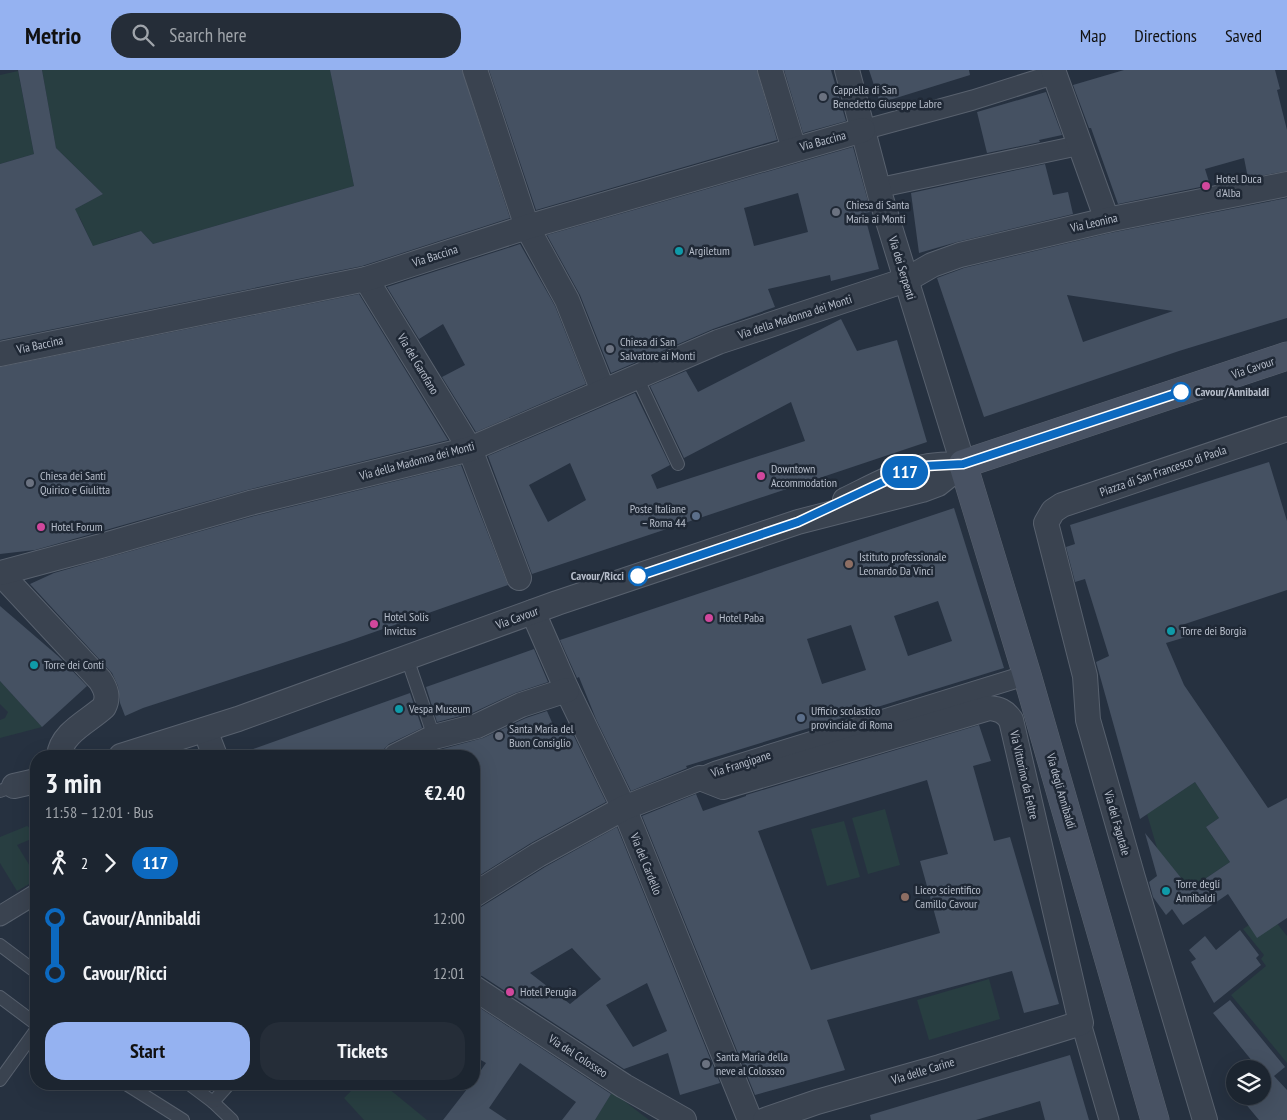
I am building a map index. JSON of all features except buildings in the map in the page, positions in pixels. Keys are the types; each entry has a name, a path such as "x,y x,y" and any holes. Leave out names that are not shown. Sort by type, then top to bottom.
{"main road":[{"name":"Via Cavour","path":"963,464 1287,356"},
{"name":"Via degli Annibaldi","path":"963,464 1027,676 1155,1120"}],"street":[{"path":"475,70 527,227 567,300 603,391"},
{"path":"770,70 794,149"},
{"name":"Via dei Serpenti","path":"847,70 878,188 963,464"},
{"path":"863,130 973,100 1059,71 1081,145 1107,220"},
{"name":"Via Baccina","path":"0,354 366,279 527,227 863,130"},
{"path":"878,188 1081,145"},
{"name":"Via Leonina","path":"906,280 932,265 960,255 1107,220 1287,184"},
{"name":"Via del Garofano","path":"366,279 470,449 519,578"},
{"name":"Via della Madonna dei Monti","path":"0,573 250,503 470,449 718,342 906,280"},
{"name":"Piazza di San Francesco di Paola","path":"1046,523 1053,511 1062,505 1287,429"},
{"name":"Via Cavour","path":"140,750 238,719 533,612 798,522 922,490 938,484 963,464"},
{"name":"Via del Fagutale","path":"1046,523 1085,676 1088,720 1204,1120"},
{"path":"0,573 100,680 106,693 104,707 65,740 60,750"},
{"name":"Via del Cardello","path":"533,612 567,690 624,808 750,1120"},
{"name":"Via Frangipane","path":"480,891 538,854 624,808 716,771 1027,676"},
{"path":"409,750 434,738 477,726 526,704 567,690"},
{"name":"Via Vittorino da Feltre","path":"700,778 723,787 989,708 1002,710 1011,720 1082,1023 1109,1120"},
{"path":"205,730 213,750"},
{"path":"0,916 30,898"},
{"name":"Via del Colosseo","path":"480,992 624,1086 684,1120"},
{"name":"Via delle Carine","path":"765,1120 817,1102 940,1067 1082,1023"}],"lane":[{"path":"636,376 678,464"},
{"path":"407,658 434,738"},
{"path":"0,945 30,968"},
{"path":"0,997 30,1020"},
{"path":"0,1080 30,1038"},
{"path":"136,1090 183,1120"},
{"path":"197,1090 232,1120"},
{"path":"213,1102 224,1090"}],"green space":[{"path":"42,70 330,70 354,186 153,244 141,231 107,241 97,255 79,216 58,225 56,219 103,194 56,148"},
{"path":"18,71 34,154 0,164 0,75"},
{"path":"0,681 42,727 0,738 0,720 5,718 8,712 0,704"},
{"path":"1195,782 1219,818 1206,827 1230,862 1190,889 1167,861 1162,865 1147,814"},
{"path":"885,809 900,865 868,874 852,818"},
{"path":"844,821 860,877 827,886 811,829"},
{"path":"27,826 30,828 30,840 17,845 30,866 30,883 17,891 0,863 0,837"},
{"path":"1268,912 1287,936 1287,1063 1231,995 1266,966 1261,959 1264,955 1243,929"},
{"path":"989,979 1000,1019 929,1040 917,1000"},
{"path":"593,1077 649,1120 595,1120 612,1092"},
{"path":"352,1090 390,1090 427,1120 364,1120 344,1098"}],"bus line":[{"name":"117","path":"638,576 798,522 900,474 925,466 963,464 1181,392"}],"place":[{"name":"Cappella di San Benedetto Giuseppe Labre","path":"823,97"},
{"name":"Hotel Duca d'Alba","path":"1206,186"},
{"name":"Chiesa di Santa Maria ai Monti","path":"836,212"},
{"name":"Argiletum","path":"679,251"},
{"name":"Chiesa di San Salvatore ai Monti","path":"610,349"},
{"name":"Cavour/Annibaldi","path":"1181,392"},
{"name":"Downtown Accommodation","path":"761,476"},
{"name":"Chiesa dei Santi Quirico e Giulitta","path":"30,483"},
{"name":"Poste Italiane – Roma 44","path":"696,516"},
{"name":"Hotel Forum","path":"41,527"},
{"name":"Istituto professionale Leonardo Da Vinci","path":"849,564"},
{"name":"Cavour/Ricci","path":"638,576"},
{"name":"Hotel Paba","path":"709,618"},
{"name":"Hotel Solis Invictus","path":"374,624"},
{"name":"Torre dei Borgia","path":"1171,631"},
{"name":"Torre dei Conti","path":"34,665"},
{"name":"Vespa Museum","path":"399,709"},
{"name":"Ufficio scolastico provinciale di Roma","path":"801,718"},
{"name":"Santa Maria del Buon Consiglio","path":"499,736"},
{"name":"Torre degli Annibaldi","path":"1166,891"},
{"name":"Liceo scientifico Camillo Cavour","path":"905,897"},
{"name":"Hotel Perugia","path":"510,992"},
{"name":"Santa Maria della neve al Colosseo","path":"706,1064"}]}
